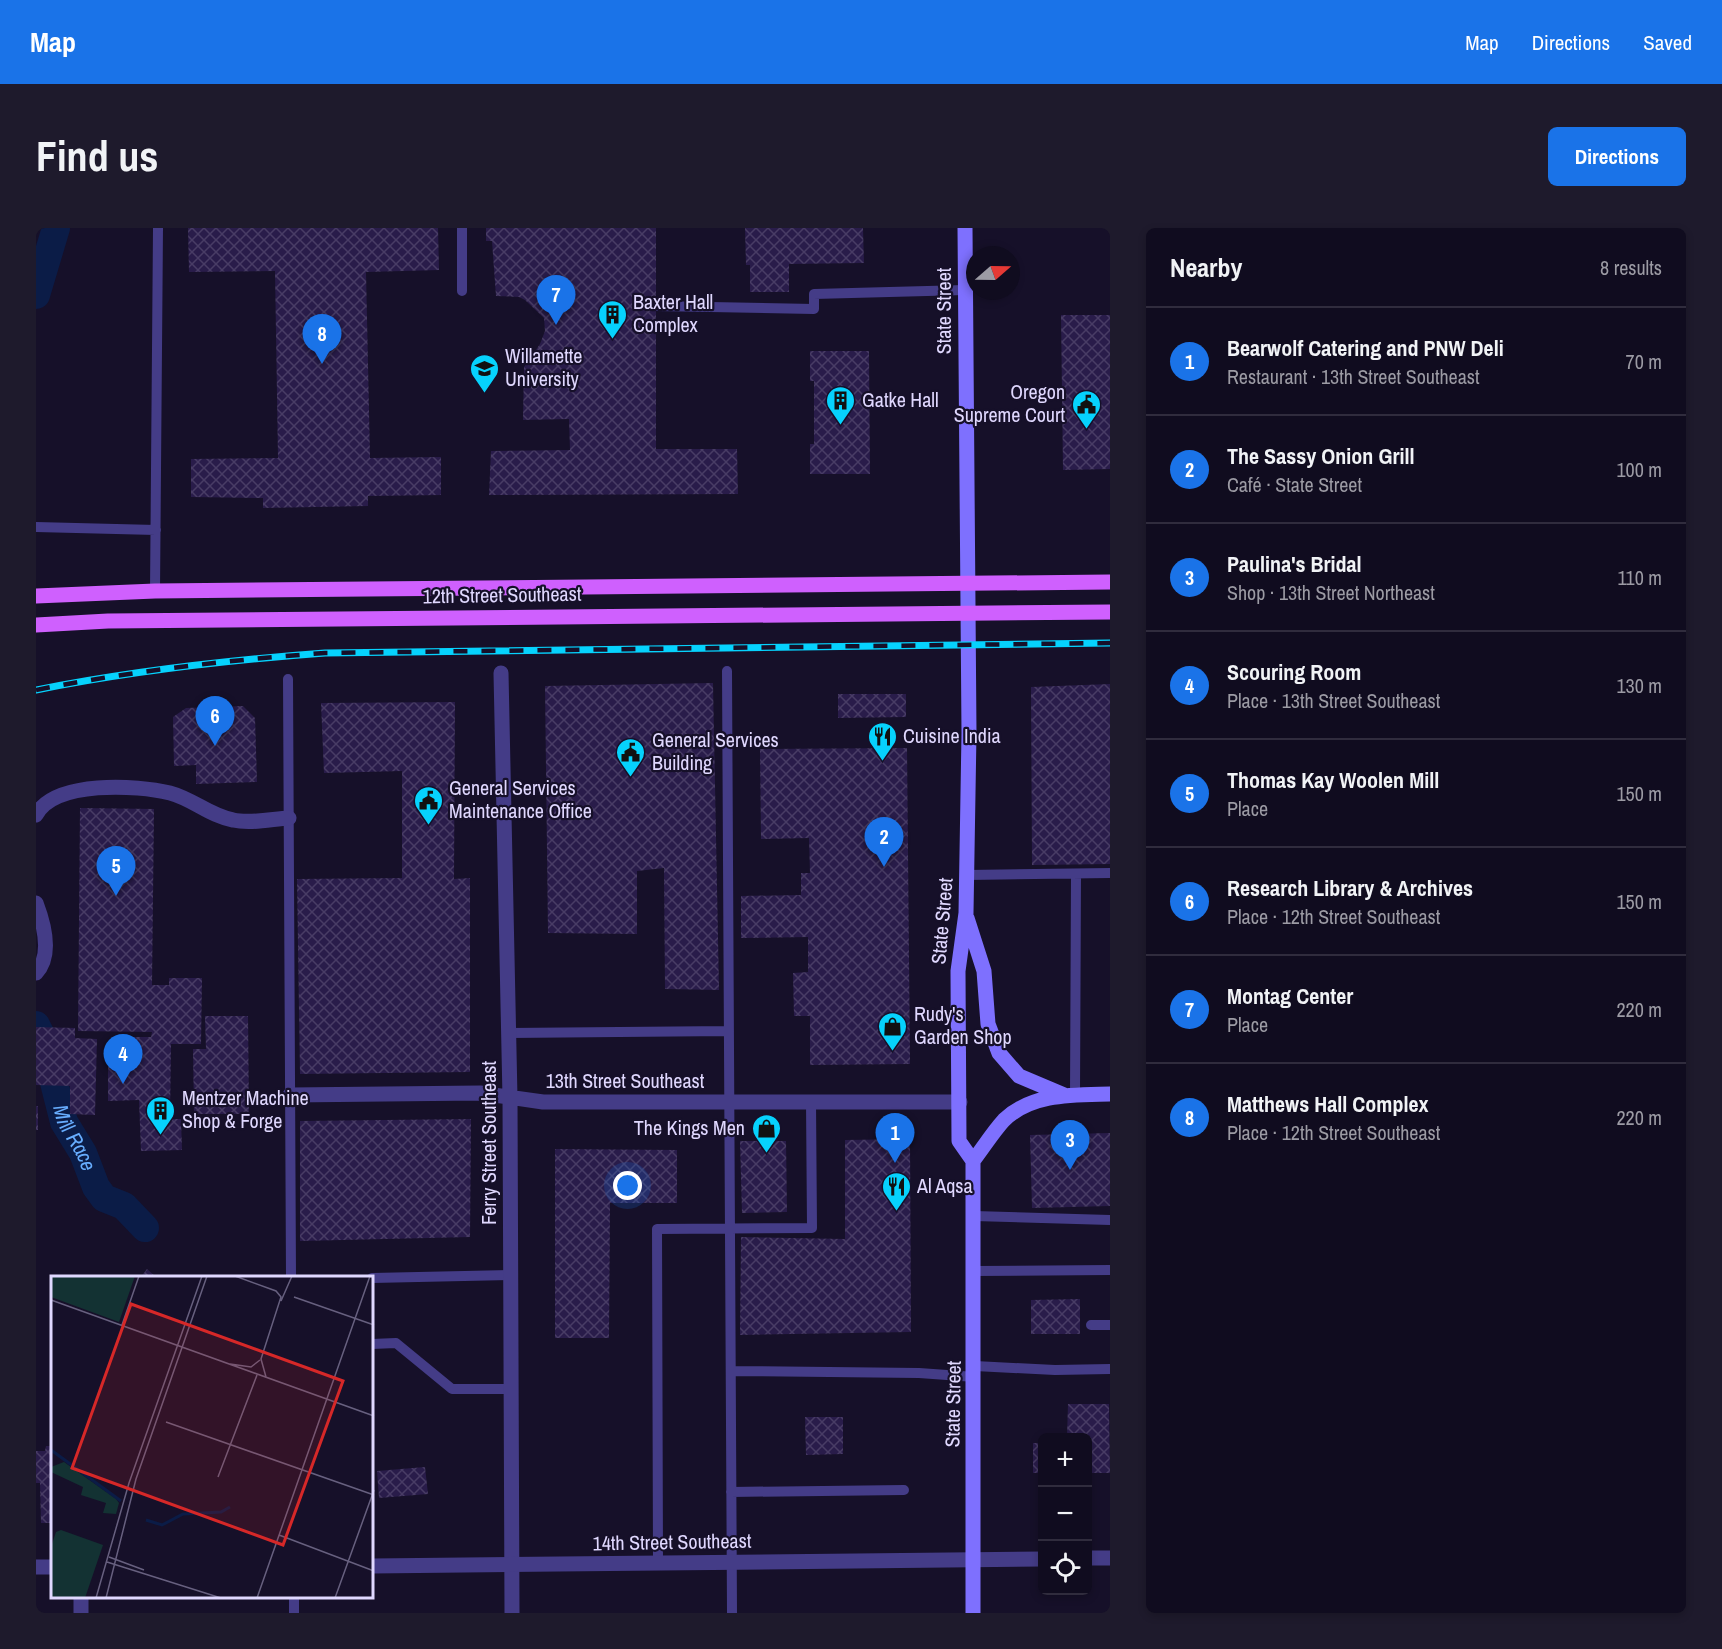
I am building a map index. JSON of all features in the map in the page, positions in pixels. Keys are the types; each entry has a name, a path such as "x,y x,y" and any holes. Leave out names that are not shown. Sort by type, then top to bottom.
{"main road":[{"name":"State Street","path":"965,228 968,583 967,875 966,913 958,970 959,1141 973,1161 975,1371 973,1613"},
{"name":"12th Street Southeast","path":"36,596 155,591 1110,582"},
{"name":"12th Street Southeast","path":"36,626 108,621 1110,612"},
{"path":"966,913 984,971 988,1024 999,1053 1019,1076 1069,1095"},
{"path":"973,1161 1009,1117 1037,1101 1069,1095 1110,1094"}],"street":[{"name":"Ferry Street Southeast","path":"501,673 510,1098 512,1613"},
{"path":"36,815 50,801 69,794 126,787 171,794 212,814 235,821 289,818"},
{"path":"36,903 44,933 45,953 42,966 36,974"},
{"name":"13th Street Southeast","path":"290,1095 480,1093 543,1102 960,1102"},
{"path":"1092,1558 1110,1558"},
{"name":"14th Street Southeast","path":"374,1566 1038,1559"}],"lane":[{"path":"155,591 158,228"},
{"path":"462,228 462,291"},
{"path":"656,306 814,309 814,294 965,290"},
{"path":"36,527 156,530"},
{"path":"727,671 732,1613"},
{"path":"288,679 291,1276"},
{"path":"967,875 1110,873"},
{"path":"1069,1095 1076,874"},
{"path":"509,1033 729,1031"},
{"path":"658,1563 657,1229 812,1228 811,1102"},
{"path":"974,1216 1110,1220"},
{"path":"974,1271 1110,1270"},
{"path":"374,1278 511,1275"},
{"path":"1091,1325 1110,1325"},
{"path":"374,1344 396,1343 452,1389 512,1389"},
{"path":"731,1371 919,1373 1110,1369"},
{"path":"731,1492 904,1490"}],"building":[{"path":"188,228 438,228 439,270 366,272 370,458 441,457 441,495 368,496 368,506 263,508 263,498 191,497 191,459 278,458 275,271 189,272"},
{"name":"Baxter Hall Complex","path":"486,228 656,228 656,449 737,449 738,494 489,495 491,451 570,450 569,419 523,420 524,367 540,344 545,331 544,318 519,297 496,296 492,241 486,241"},
{"path":"745,228 863,228 864,263 789,264 789,292 750,292 750,265 746,265"},
{"name":"Oregon Supreme Court","path":"1061,315 1110,315 1110,469 1063,470"},
{"name":"Gatke Hall","path":"810,351 869,351 870,474 810,474 810,444 814,444 814,381 810,381"},
{"name":"General Services Building","path":"713,683 719,990 665,989 664,868 637,871 637,934 548,933 545,686"},
{"path":"1110,684 1110,864 1032,865 1031,687"},
{"path":"838,694 906,694 906,717 838,718"},
{"path":"455,702 454,879 470,878 470,1072 300,1074 297,879 402,878 402,771 324,773 321,703"},
{"path":"243,706 255,718 257,782 196,784 196,765 174,766 173,717 186,708"},
{"path":"907,748 910,1064 810,1065 810,1016 794,1016 793,973 808,972 808,937 741,938 741,896 801,895 801,873 810,873 809,838 761,839 760,749"},
{"path":"80,808 154,809 152,985 169,985 169,978 202,978 201,1044 171,1044 170,1119 181,1119 182,1150 141,1151 139,1100 108,1101 108,1058 130,1058 130,1037 151,1037 152,1032 78,1031"},
{"path":"205,1016 248,1016 249,1114 194,1114 193,1049 206,1049"},
{"path":"36,1027 75,1028 75,1038 97,1039 95,1115 70,1114 70,1086 36,1085"},
{"path":"36,1106 38,1106 38,1130 36,1130"},
{"path":"471,1119 470,1237 300,1241 300,1121"},
{"path":"1110,1133 1110,1206 1032,1208 1030,1135"},
{"path":"910,1139 911,1332 740,1335 741,1237 845,1239 845,1140"},
{"path":"740,1141 786,1141 787,1212 742,1213"},
{"path":"555,1149 677,1150 677,1203 610,1203 609,1338 555,1338"},
{"path":"147,1269 155,1276 142,1276"},
{"path":"1080,1299 1080,1334 1031,1334 1031,1300"},
{"path":"1068,1404 1109,1404 1110,1473 1092,1473 1092,1433 1067,1433"},
{"path":"805,1417 843,1417 843,1454 806,1455"},
{"path":"1033,1443 1038,1443 1038,1473 1033,1473"},
{"path":"46,1446 51,1446 51,1523 41,1523 40,1483 36,1483 36,1451 45,1451"},
{"path":"425,1467 428,1494 379,1498 377,1471"}],"waterway":[{"name":"Mill Race","path":"36,295 56,228"},
{"name":"Mill Race","path":"36,1025 43,1039 64,1122 83,1153 96,1187 104,1198 124,1206 145,1228"}],"railway":[{"path":"36,690 180,667 325,653 1110,643"}],"place":[{"name":"Montag Center","path":"556,325"},
{"name":"Baxter Hall Complex","path":"612,340"},
{"name":"Matthews Hall Complex","path":"322,364"},
{"name":"Willamette University","path":"484,394"},
{"name":"Gatke Hall","path":"841,426"},
{"name":"Oregon Supreme Court","path":"1086,430"},
{"name":"Research Library & Archives","path":"215,746"},
{"name":"Cuisine India","path":"882,762"},
{"name":"General Services Building","path":"631,778"},
{"name":"General Services Maintenance Office","path":"428,826"},
{"name":"The Sassy Onion Grill","path":"884,867"},
{"name":"Thomas Kay Woolen Mill","path":"116,896"},
{"name":"Rudy's Garden Shop","path":"893,1052"},
{"name":"Scouring Room","path":"123,1084"},
{"name":"Mentzer Machine Shop & Forge","path":"161,1136"},
{"name":"The Kings Men","path":"766,1154"},
{"name":"Bearwolf Catering and PNW Deli","path":"895,1163"},
{"name":"Paulina's Bridal","path":"1070,1170"},
{"name":"Al Aqsa","path":"896,1212"}]}
